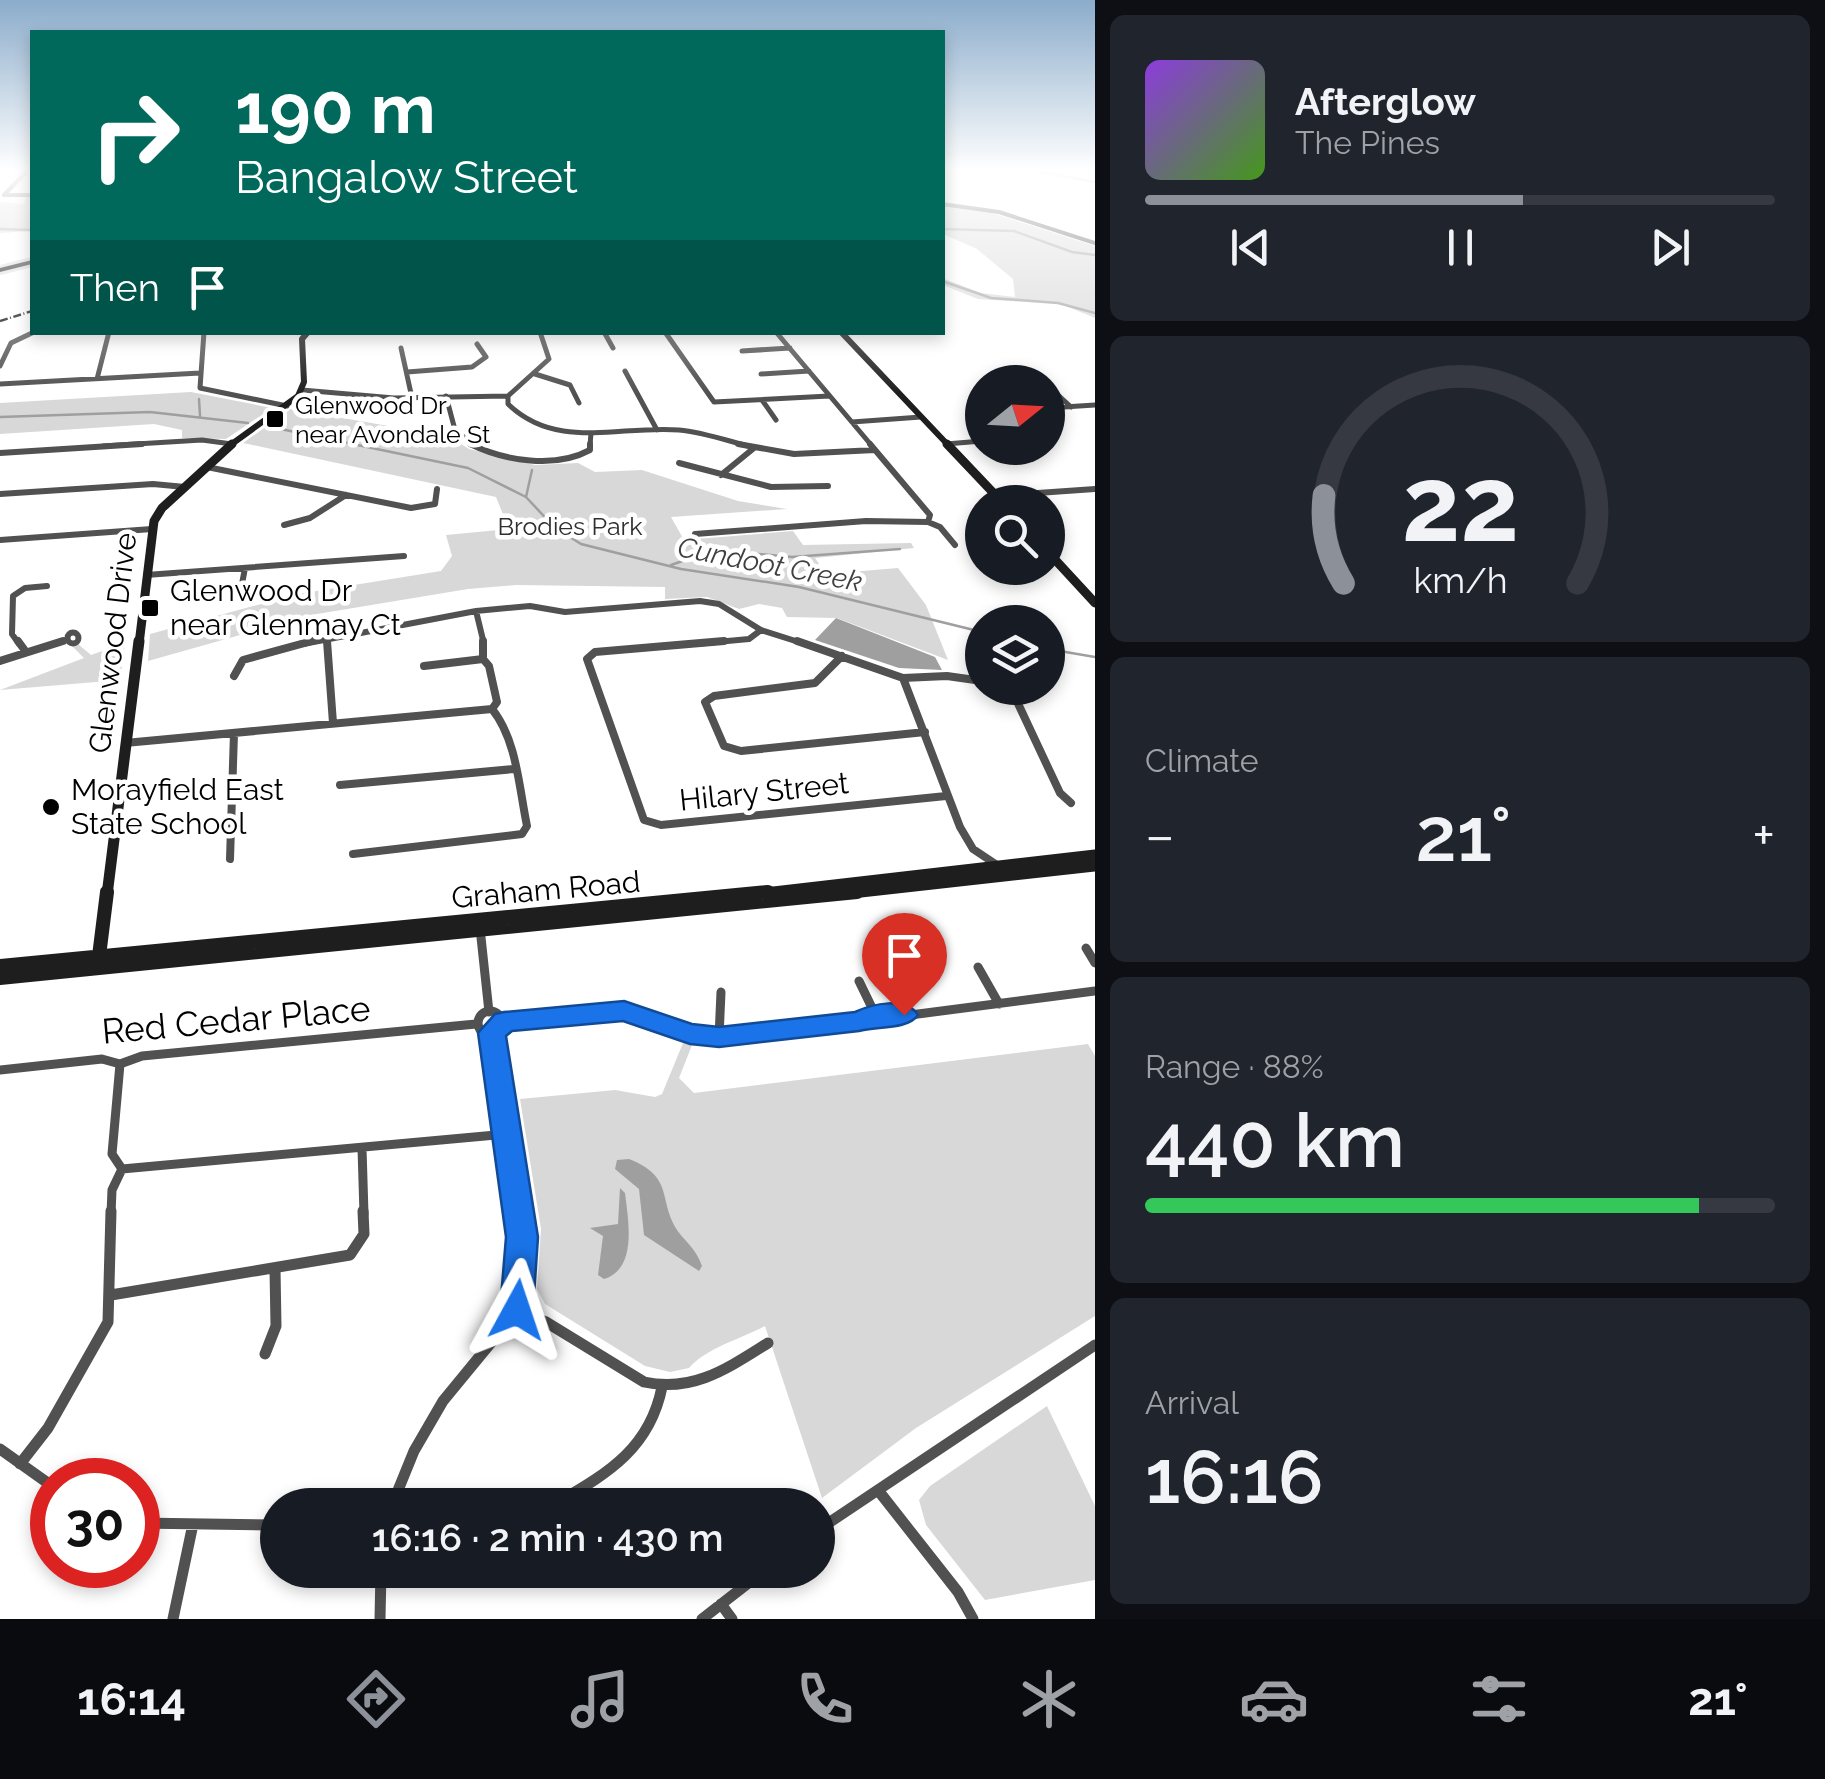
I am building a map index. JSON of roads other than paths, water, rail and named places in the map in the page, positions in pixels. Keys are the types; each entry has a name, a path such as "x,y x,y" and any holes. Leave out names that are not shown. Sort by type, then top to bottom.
{"main road":[{"path":"0,268 30,261"},
{"path":"302,390 302,339 305,335"},
{"path":"844,335 985,485"},
{"name":"Glenwood Drive","path":"98,963 152,529 159,511 184,487 302,390"},
{"path":"1065,570 1095,603"},
{"name":"Graham Road","path":"481,926 1095,855"},
{"name":"Graham Road","path":"0,978 98,963 1095,866"},
{"name":"Graham Road","path":"0,966 98,963"}],"street":[{"path":"0,366 10,343 30,334"},
{"path":"97,379 108,335"},
{"path":"204,335 199,386 206,392 287,406"},
{"path":"302,390 412,398 508,396 548,359 541,335"},
{"path":"606,335 612,348"},
{"path":"668,335 714,402 830,396"},
{"path":"779,335 930,515 928,522"},
{"path":"407,372 472,366 486,357 477,344"},
{"path":"401,348 412,398"},
{"path":"742,351 790,348"},
{"path":"625,371 656,430"},
{"path":"762,374 809,371"},
{"path":"0,384 200,373"},
{"path":"536,374 570,385 579,403"},
{"path":"446,396 455,430 476,446 536,461 570,461 590,450 591,433"},
{"path":"508,396 513,410 528,422 591,433 692,432 754,448 816,454 875,450"},
{"path":"762,400 776,420"},
{"path":"1065,401 1071,407"},
{"path":"1065,407 1095,405"},
{"path":"852,422 922,417"},
{"path":"0,453 194,440 232,444"},
{"path":"946,444 965,442"},
{"path":"721,475 754,448"},
{"path":"678,463 777,490 828,486"},
{"path":"207,467 399,507 429,507 435,504 437,489"},
{"path":"0,494 153,484 184,487"},
{"path":"1065,492 1095,489"},
{"path":"284,524 310,518 346,495"},
{"path":"695,534 866,521 928,522 940,527 955,545"},
{"path":"0,540 152,529"},
{"path":"146,575 404,556"},
{"path":"242,584 245,568"},
{"path":"26,652 12,634 13,596 25,588 50,588 56,580"},
{"path":"234,676 244,660 327,636 476,610 530,606 565,612 700,601 719,604 761,630 903,678 965,678"},
{"path":"476,610 486,652 483,659"},
{"name":"Hilary Street","path":"761,630 749,639 587,658 640,816 650,824 946,796"},
{"path":"327,636 334,724"},
{"path":"0,661 66,640"},
{"path":"842,656 815,683 714,696 705,702 724,746 741,751 925,732"},
{"path":"424,666 483,659"},
{"path":"483,659 489,666 497,702 492,709"},
{"path":"903,678 946,796 974,849 1001,868"},
{"path":"1019,705 1060,793 1070,802"},
{"path":"126,743 492,709 500,716 527,826 522,834 353,854"},
{"path":"230,859 234,734"},
{"path":"340,785 514,768"},
{"path":"969,871 974,849"},
{"path":"481,926 489,1012"},
{"path":"1086,948 1095,963"},
{"path":"978,967 999,1004"},
{"path":"858,980 875,1014"},
{"path":"719,1037 720,992"},
{"path":"492,1033 504,1022 624,1011 690,1034 719,1037 859,1021 875,1014 895,1017 1095,992"},
{"path":"489,1012 504,1022"},
{"path":"489,1012 478,1018 476,1024 492,1033"},
{"name":"Red Cedar Place","path":"0,1070 102,1059 120,1064 142,1056 476,1024"},
{"path":"399,1488 428,1423 497,1330 517,1310 522,1237 492,1033"},
{"path":"120,1064 112,1154 122,1169"},
{"path":"122,1169 282,1150 362,1148 507,1134"},
{"path":"112,1295 339,1259 359,1246 364,1234 362,1148"},
{"path":"20,1464 98,1345 112,1295 112,1190 122,1169"},
{"path":"265,1354 276,1326 275,1269"},
{"path":"517,1310 546,1322 644,1382 662,1388 705,1380 768,1343"},
{"path":"835,1518 852,1505 882,1494 903,1472 1095,1345"},
{"path":"581,1488 634,1456 655,1423 662,1388"},
{"path":"0,1450 30,1471"},
{"path":"882,1494 958,1592 972,1619"},
{"path":"160,1523 260,1525"},
{"path":"172,1619 193,1524"},
{"path":"380,1588 380,1619"},
{"path":"702,1619 742,1588"},
{"path":"721,1604 732,1619"}],"waterway":[{"path":"1049,244 1095,255"},
{"path":"945,282 991,298 1058,303 1095,313"},
{"path":"199,399 200,416"},
{"path":"0,417 150,412 248,423"},
{"path":"271,427 468,468 526,497"},
{"path":"526,497 532,470"},
{"name":"Cundoot Creek","path":"526,497 554,527 581,544 681,569 799,587 965,628"},
{"path":"671,565 714,550 792,557 900,549"},
{"name":"Cundoot Creek","path":"1065,652 1095,657"}],"railway":[{"path":"0,321 30,312"}],"place":[{"name":"Glenwood Dr near Avondale St","path":"275,419"},
{"name":"Glenwood Dr near Glenmay Ct","path":"150,608"},
{"name":"Morayfield East State School","path":"51,807"}],"park label":[{"name":"Brodies Park","path":"570,526"}]}
